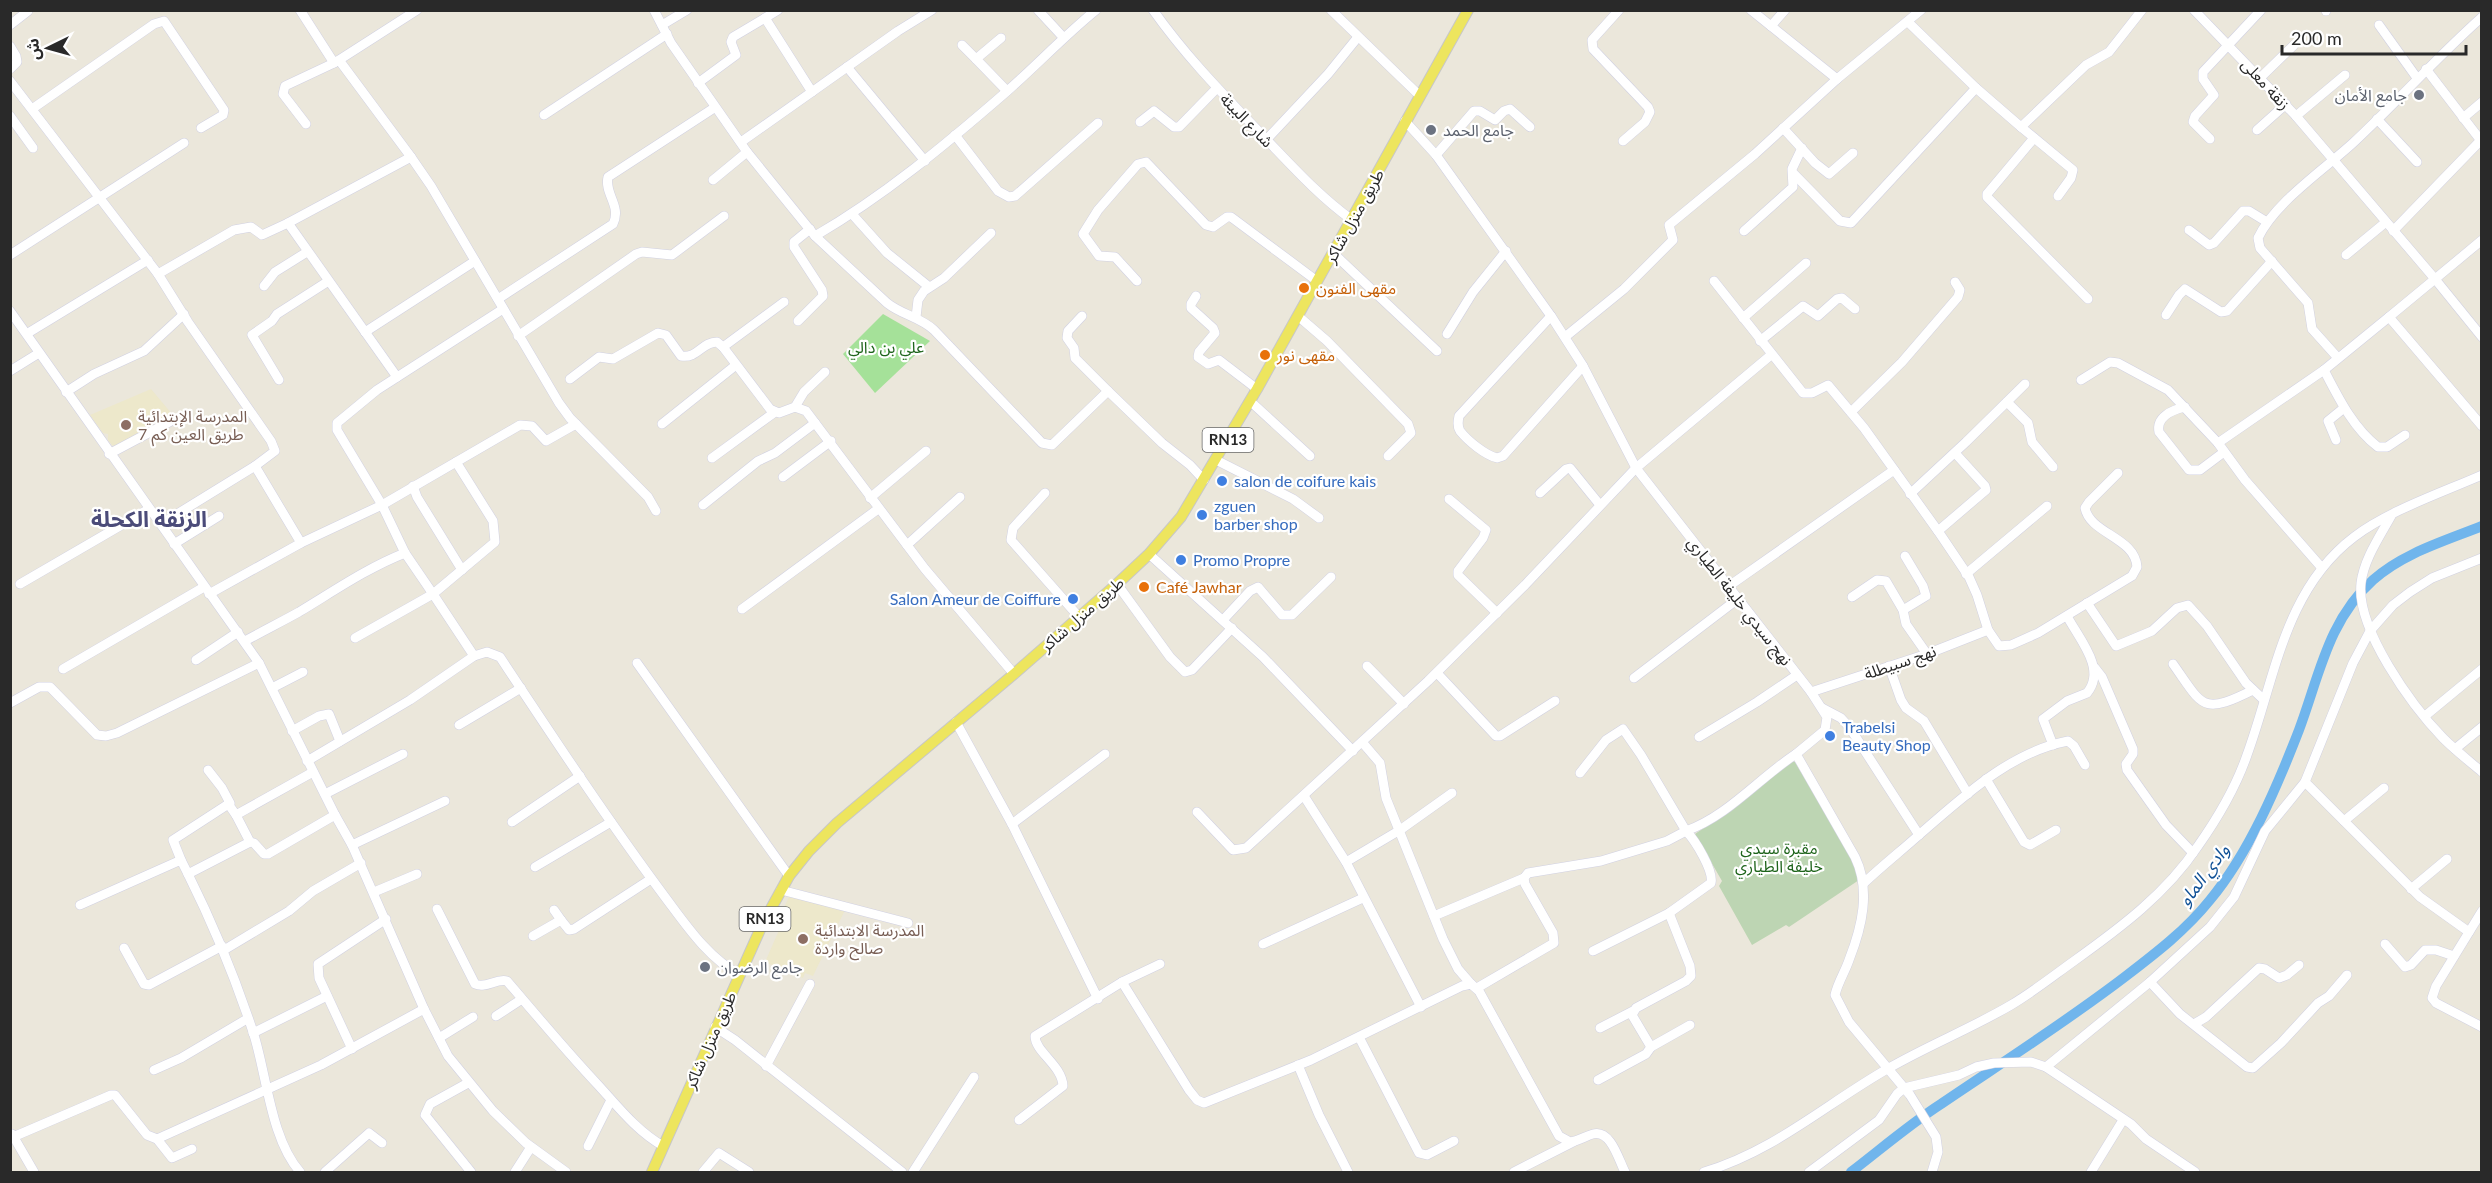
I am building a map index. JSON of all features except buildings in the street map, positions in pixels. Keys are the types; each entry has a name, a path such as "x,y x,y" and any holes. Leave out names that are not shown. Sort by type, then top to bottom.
{"main road":[{"name":"طريق منزل شاكر","path":"652,1173 763,923 789,876 820,839 837,823 1117,584 1149,554 1181,517 1257,389 1468,10"}],"street":[{"path":"300,10 431,186 559,403 576,424 648,497 656,511"},
{"path":"393,10 400,20"},
{"path":"306,124 284,94 285,86 337,61 417,10"},
{"path":"654,10 714,108 813,233 887,303 900,312 916,317 934,330 1047,446 1057,441 1108,391"},
{"path":"662,24 687,10"},
{"path":"698,83 736,55 731,42 733,38 778,10"},
{"path":"741,142 932,10"},
{"path":"1038,10 1063,37"},
{"path":"798,321 823,296 822,290 794,247 794,242 852,214 924,161 1007,92 1063,37 1096,10"},
{"name":"شارع البيئة","path":"1153,10 1188,57 1307,183 1352,220"},
{"path":"1331,10 1420,96"},
{"path":"1619,10 1592,40 1593,49 1650,112 1645,122 1623,141"},
{"path":"1751,10 1837,79"},
{"path":"1771,26 1785,10"},
{"path":"1565,338 1624,289 1673,240 1669,225 1784,128 1837,79 1921,10"},
{"path":"2021,127 2086,65 2109,52 2142,10"},
{"path":"2210,139 2194,125 2193,120 2214,95 2203,79 2203,72 2261,10"},
{"path":"10,25 28,11"},
{"name":"زنقة معلى","path":"2199,12 2286,104 2435,279 2481,337"},
{"path":"2338,358 2312,329 2308,303 2257,243 2258,238 2267,222 2305,184 2333,161 2481,17"},
{"path":"765,18 812,92"},
{"path":"32,109 162,21 166,22 224,110 223,115 201,128"},
{"path":"1908,22 1976,88 2073,170 2071,178 2058,196"},
{"path":"2379,25 2416,78"},
{"path":"543,115 667,34"},
{"path":"1267,139 1328,74 1358,37"},
{"path":"976,59 1001,39"},
{"path":"962,45 1007,92"},
{"path":"2261,78 2294,45"},
{"path":"10,46 17,62 10,69"},
{"path":"847,67 924,161"},
{"path":"2393,231 2481,140 2426,69"},
{"path":"2296,116 2345,75"},
{"path":"10,81 148,260 274,446 275,451 271,455 161,524"},
{"path":"1140,122 1154,111 1174,127 1179,127 1217,88"},
{"path":"1794,174 1840,221 1851,223 1976,88"},
{"path":"2463,118 2481,102"},
{"path":"2257,130 2286,104"},
{"path":"498,299 613,224 617,210 607,186 608,177 714,108"},
{"path":"1436,155 1473,111 1480,111 1495,120 1504,111 1510,109 1530,127"},
{"path":"2377,119 2417,162"},
{"name":"نهج سيدي خليفة الطياري","path":"1405,121 1436,155 1551,316 1583,366 1636,468 1739,598 1821,707"},
{"path":"12,122 33,148"},
{"path":"955,135 998,191 1009,197 1015,196 1098,123"},
{"path":"1784,128 1829,174 1853,153"},
{"path":"2034,138 1987,194 1987,197 2088,299"},
{"path":"10,255 184,143"},
{"path":"1744,231 1793,187 1793,166 1802,148"},
{"path":"713,180 747,152"},
{"path":"158,274 234,230 251,227 262,235 288,223 411,157"},
{"path":"1137,281 1115,257 1099,256 1083,234 1098,210 1138,164 1146,162 1206,225 1213,227 1227,217 1231,217 1317,281"},
{"path":"2189,231 2209,245 2214,243 2243,211 2249,210 2267,222"},
{"path":"852,214 887,253 928,286"},
{"path":"518,336 636,254 642,252 672,255 724,216"},
{"path":"2346,255 2386,222"},
{"path":"288,223 327,282 397,377"},
{"path":"916,317 920,296 928,286 944,278 991,233"},
{"path":"2218,443 2324,370 2481,240"},
{"path":"1447,334 1473,292 1506,251"},
{"path":"264,286 275,272 307,252"},
{"path":"1333,253 1437,351"},
{"path":"28,333 148,260"},
{"path":"364,333 475,261"},
{"path":"2166,315 2185,289 2221,312 2227,311 2272,261"},
{"path":"1743,318 1806,263"},
{"path":"279,380 252,335 272,321 277,314 327,282"},
{"path":"1714,282 1803,393 1812,393 1828,385 1851,412 1938,531 1966,574 1977,595 1988,630 1996,644 2005,647 2038,633 2112,586 2130,578 2137,567 2136,560 2122,542 2096,524 2086,513 2089,502 2118,473"},
{"path":"1851,412 1902,362 1958,297 1960,290 1955,282"},
{"path":"1196,296 1191,308 1213,328 1215,333 1198,357 1208,364 1219,360 1257,389"},
{"path":"1760,341 1803,306 1818,316 1837,299 1842,298 1856,309"},
{"path":"723,347 784,302"},
{"path":"474,656 405,553 382,505 337,430 337,426 341,419 397,377 503,309"},
{"path":"10,311 28,333 39,353 109,454 259,663 361,863 424,1009 448,1056 493,1111 531,1147 566,1173"},
{"path":"66,392 94,374 144,351 184,314"},
{"path":"1082,316 1068,332 1067,338 1074,348 1075,358 1162,443 1190,465 1204,480"},
{"path":"1298,316 1327,341 1408,424 1411,433 1388,456"},
{"path":"1551,316 1459,416 1460,430 1488,455 1497,458 1503,456 1583,366"},
{"path":"2390,317 2481,426"},
{"path":"570,379 599,357 613,359 658,333 666,335 681,356 685,357 694,355 713,342 723,347 770,409 775,412"},
{"path":"10,371 39,353"},
{"path":"1197,812 1233,850 1240,851 1246,848 1437,673 1636,468 1771,355"},
{"path":"2081,380 2110,362 2115,362 2160,385 2185,407 2218,443 2258,496 2322,568"},
{"path":"662,424 736,365"},
{"path":"2324,370 2344,408 2360,430 2378,447 2387,447 2405,435"},
{"path":"712,458 775,412 785,411 795,406 804,392 825,372"},
{"path":"1910,494 2025,384"},
{"path":"1250,401 1310,456"},
{"path":"2007,402 2028,423 2032,442 2053,467"},
{"path":"795,406 806,411 831,441 870,498 907,546 1014,674"},
{"path":"2185,407 2162,418 2158,428 2189,470 2200,470 2224,452"},
{"path":"2336,440 2328,421 2344,408"},
{"path":"109,454 171,421"},
{"path":"702,505 815,423"},
{"path":"63,669 206,591 382,505 520,425 532,426 544,440 548,441 576,424"},
{"path":"783,477 831,441"},
{"path":"870,498 926,451"},
{"path":"1938,531 1986,490 1985,486 1955,453"},
{"path":"1216,460 1293,499 1319,518"},
{"path":"355,638 433,594 493,545 495,534 493,521 456,462"},
{"path":"255,466 301,543"},
{"path":"1540,493 1570,468 1600,506"},
{"path":"1729,586 1894,470"},
{"path":"1704,1173 1741,1160 1774,1142 1887,1069 2028,994 2136,915 2193,853 2241,771 2296,609 2322,568 2352,539 2391,516 2481,476"},
{"path":"413,486 417,497 462,570"},
{"path":"1045,493 1013,528 1011,540 1079,617"},
{"path":"907,546 960,497"},
{"path":"1449,500 1486,530 1483,538 1458,571 1458,575 1497,613"},
{"path":"1966,574 2047,506"},
{"path":"20,584 149,509"},
{"path":"742,609 878,509"},
{"path":"174,544 219,516"},
{"path":"2391,516 2364,568 2361,584 2362,602 2370,631 2390,667 2425,716 2455,749 2481,772"},
{"path":"245,641 349,580 384,561 405,553"},
{"path":"1149,554 1263,657 1353,751"},
{"path":"1903,610 1926,596 1923,586 1905,556"},
{"path":"2046,1067 2150,982 2210,927 2227,908 2265,831 2305,782 2353,663 2370,631 2393,605 2410,592 2432,578 2481,558"},
{"path":"1223,620 1250,591 1258,587 1282,615 1292,615 1331,577"},
{"path":"1852,597 1877,580 1883,579 1903,610 1906,624 1927,654"},
{"path":"1117,584 1170,657 1185,672 1192,670 1232,628"},
{"path":"1634,678 1739,598"},
{"path":"2087,603 2116,646 2152,631 2177,608 2184,604 2188,605 2207,626 2239,675 2264,700"},
{"path":"2067,616 2102,677 2133,749 2133,754 2126,764 2127,770 2166,825 2193,853"},
{"name":"نهج سبيطلة","path":"1811,692 1927,654 1988,630"},
{"path":"196,660 238,632"},
{"path":"307,761 410,700 474,656 487,652 500,657 611,822 680,918 720,962 740,975"},
{"path":"10,704 39,687 50,687 93,732 106,736 117,733 259,663"},
{"path":"637,663 789,876"},
{"path":"2173,664 2198,699 2206,704 2220,704 2253,690"},
{"path":"1367,666 1404,704"},
{"path":"1889,666 1901,700 1906,708 1924,721 1968,794"},
{"path":"2054,745 2043,719 2067,701 2087,693 2094,681 2096,668"},
{"path":"2425,716 2481,669"},
{"path":"272,688 303,672"},
{"path":"1437,673 1496,736 1500,736 1555,701"},
{"path":"1699,737 1797,675"},
{"path":"459,725 521,688"},
{"path":"1821,707 1841,718 1850,728 1919,835"},
{"path":"1434,916 1524,878 1532,871 1601,861 1667,841 1695,828 1733,803 1825,730 1828,722 1821,707"},
{"path":"292,731 319,716 328,714 340,741"},
{"path":"956,722 1012,824 1098,999"},
{"path":"2455,749 2481,727"},
{"path":"1580,773 1606,740 1623,729 1693,840 1713,879 1708,886 1669,913 1593,951"},
{"path":"1864,883 1986,779 2004,767 2068,741 2071,742 2085,765"},
{"path":"1362,742 1380,764 1386,798 1450,955 1474,986 1559,1136 1566,1141 1573,1142"},
{"path":"325,794 403,754"},
{"path":"1012,824 1105,754"},
{"path":"1796,754 1861,868 1864,883 1864,910 1850,960 1835,995 1849,1022 1907,1091 1936,1137 1938,1152 1932,1173"},
{"path":"208,770 222,789 250,842 254,843 264,854 335,815"},
{"path":"236,815 313,772"},
{"path":"512,822 580,776"},
{"path":"1986,779 2024,842 2030,845 2056,830"},
{"path":"2305,782 2411,889 2428,904 2449,916 2469,932"},
{"path":"2344,821 2384,788"},
{"path":"1346,862 1400,830 1452,793"},
{"path":"1305,796 1346,862 1421,1007"},
{"path":"352,845 445,801"},
{"path":"229,805 173,840 223,948 253,1033 284,1144 300,1173"},
{"path":"535,867 611,822"},
{"path":"188,874 250,842"},
{"path":"2411,889 2447,859"},
{"path":"80,905 181,860"},
{"path":"124,948 144,984 149,985 223,948 289,911 313,891 361,863"},
{"path":"374,892 417,874"},
{"path":"1122,982 1189,1090 1200,1102 1209,1102 1298,1065 1462,986 1474,986 1554,943 1553,933 1525,884 1524,878"},
{"path":"554,910 569,930 574,929 651,879"},
{"path":"781,890 908,923"},
{"path":"1263,944 1363,898"},
{"path":"437,909 475,984 483,986 500,980 507,981 611,1100 638,1128 663,1146"},
{"path":"2481,912 2436,986 2432,998 2436,1004 2481,1027"},
{"path":"1600,1028 1686,981 1691,976 1690,966 1669,913"},
{"path":"352,1049 319,978 318,964 386,919"},
{"path":"533,936 561,920"},
{"path":"2385,944 2405,967 2411,965 2425,950 2436,950 2454,956"},
{"path":"1019,1120 1063,1086 1060,1074 1035,1037 1122,982 1160,964"},
{"path":"2194,1024 2206,1017 2259,968 2279,978 2299,966"},
{"path":"2150,982 2194,1024 2247,1067 2257,1067 2347,975"},
{"path":"766,1065 810,984"},
{"path":"253,1033 327,996"},
{"path":"496,1016 522,999"},
{"path":"157,1139 321,1065 424,1009"},
{"path":"1633,1011 1633,1018 1651,1047"},
{"path":"439,1038 473,1017"},
{"path":"154,1071 248,1019"},
{"path":"1598,1080 1646,1054 1651,1047 1690,1025"},
{"path":"715,1028 766,1065 902,1173"},
{"path":"1359,1037 1419,1153 1427,1155 1454,1141"},
{"path":"1809,1173 1879,1120 1897,1094 1959,1075 1976,1067 1994,1063 2023,1062 2046,1067 2131,1124 2138,1133 2195,1173"},
{"path":"1298,1065 1319,1115 1348,1173"},
{"path":"913,1173 974,1077"},
{"path":"468,1083 430,1104 425,1112 426,1117 471,1173"},
{"path":"34,1173 12,1135 111,1095 115,1095 147,1135 157,1139 172,1158 192,1149"},
{"path":"588,1146 611,1100"},
{"path":"2091,1173 2123,1120"},
{"path":"325,1173 369,1133 382,1143"},
{"path":"1514,1173 1573,1142 1596,1133 1605,1135 1612,1144 1625,1173"},
{"path":"515,1173 531,1147"},
{"path":"703,1173 719,1154 749,1173"}],"shaded area":[{"name":"المدرسة الإبتدائية طريق العين كم 7","path":"151,389 172,414 118,447 112,445 108,440 108,434 103,433 90,415"},
{"name":"المدرسة الابتدائية صالح واردة","path":"789,897 845,910 813,976 805,973 803,978 765,962 780,928 777,922"}],"green space":[{"name":"علي بن دالي","path":"883,314 930,341 875,393 843,354"},
{"name":"مقبرة سيدي خليفة الطياري","path":"1790,761 1795,762 1856,866 1859,880 1789,927 1786,925 1752,945 1719,886 1722,881 1695,834 1743,801"}],"waterway":[{"name":"وادي الماو","path":"1851,1172 1929,1112 2103,993 2159,950 2191,921 2224,882 2261,819 2299,730 2327,650 2345,613 2373,580 2397,562 2425,548 2482,526"}],"place":[{"name":"جامع الأمان","path":"2419,95"},
{"name":"جامع الحمد","path":"1431,130"},
{"name":"مقهى الفنون","path":"1304,288"},
{"name":"مقهى نور","path":"1265,355"},
{"name":"المدرسة الإبتدائية طريق العين كم 7","path":"126,425"},
{"name":"salon de coifure kais","path":"1222,481"},
{"name":"zguen barber shop","path":"1202,515"},
{"name":"Promo Propre","path":"1181,560"},
{"name":"Café Jawhar","path":"1144,587"},
{"name":"Salon Ameur de Coiffure","path":"1073,599"},
{"name":"Trabelsi Beauty Shop","path":"1830,736"},
{"name":"المدرسة الابتدائية صالح واردة","path":"803,939"},
{"name":"جامع الرضوان","path":"705,967"}],"district":[{"name":"الزنقة الكحلة","path":"149,519"}]}
